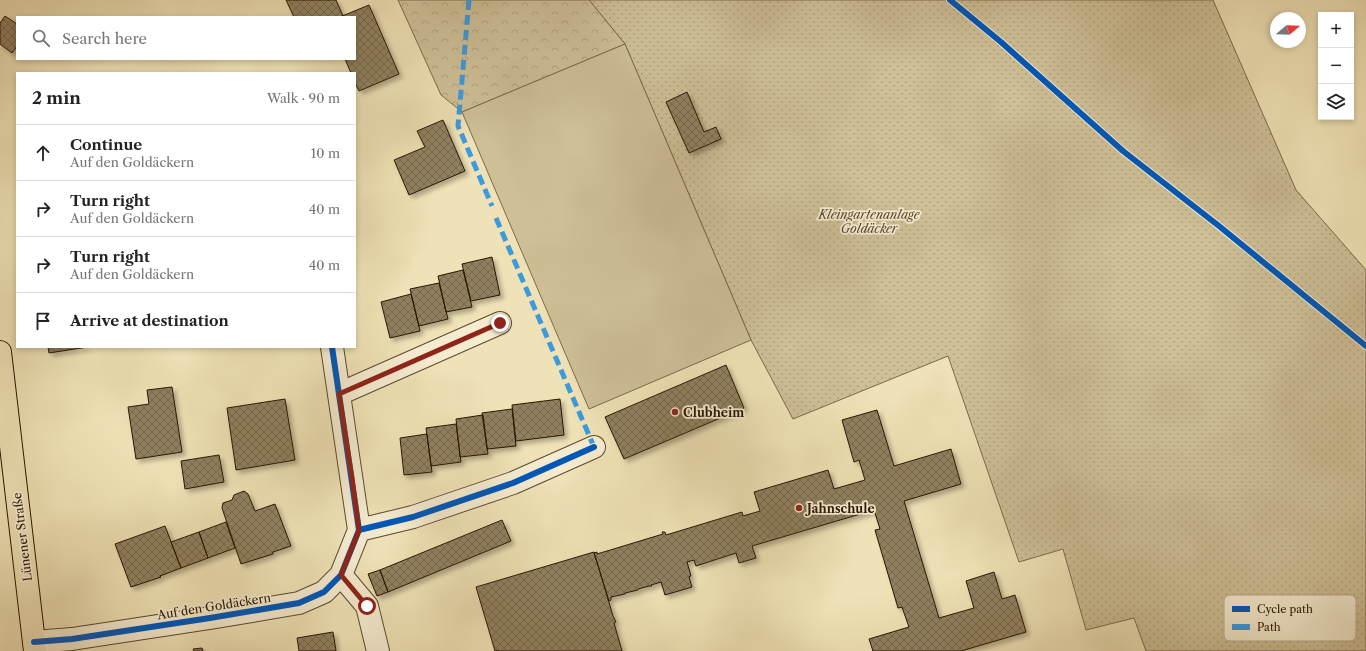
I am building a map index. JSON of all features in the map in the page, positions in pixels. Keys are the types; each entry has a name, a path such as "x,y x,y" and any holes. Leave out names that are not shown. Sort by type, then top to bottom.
{"main road":[{"name":"Lünener Straße","path":"0,352 35,647"}],"street":[{"path":"339,394 500,323"},
{"name":"Auf den Goldäckern","path":"35,647 72,639 202,620 299,603 324,592 341,575 359,530 332,348"},
{"path":"359,530 412,516 513,483 594,446"},
{"path":"341,575 367,606 378,651"}],"green space":[{"path":"398,0 589,0 625,44 462,112 441,95"},
{"name":"Kleingartenanlage Goldäcker","path":"589,0 1213,0 1296,190 1366,270 1366,651 1146,651 1134,618 1086,630 1063,549 1019,562 948,356 793,419 751,340 625,44"},
{"path":"625,44 751,340 589,409 462,112"}],"building":[{"path":"286,0 336,0 343,16 294,16"},
{"path":"369,5 399,74 359,91 356,85 356,72 351,72 345,60 356,60 356,16 342,16"},
{"path":"5,16 16,23 16,47 12,53 0,44 0,23"},
{"path":"687,92 704,132 716,127 721,139 689,153 666,102"},
{"path":"443,120 465,171 409,195 394,160 425,147 417,131"},
{"path":"492,257 500,295 471,301 462,264"},
{"path":"463,270 472,307 446,312 438,276"},
{"path":"439,283 448,319 419,326 410,289"},
{"path":"411,294 420,331 390,338 381,302"},
{"path":"48,348 82,348 49,353"},
{"name":"Clubheim","path":"726,365 744,408 624,459 605,417"},
{"path":"172,387 182,452 136,459 128,407 149,404 147,390"},
{"path":"285,399 295,460 236,470 227,408"},
{"path":"560,399 564,435 516,441 512,405"},
{"path":"512,409 516,446 487,449 482,413"},
{"path":"877,410 894,466 951,449 961,484 904,501 939,618 974,608 966,581 994,572 1002,599 1015,595 1026,632 961,651 873,651 869,639 909,627 902,607 898,608 875,530 880,529 874,510 752,546 756,558 739,563 736,553 696,566 694,560 687,562 692,587 665,595 661,582 651,585 652,586 611,597 611,600 609,601 594,553 597,552 597,554 663,534 662,532 665,532 666,535 742,512 743,516 760,511 754,492 828,470 834,489 865,480 859,460 854,462 842,420"},
{"path":"483,415 488,454 460,457 456,419"},
{"path":"456,424 461,462 431,466 426,428"},
{"path":"427,434 432,472 404,475 400,438"},
{"path":"219,455 224,482 185,489 181,461"},
{"path":"244,491 248,494 255,511 275,504 291,546 273,552 273,554 241,564 222,508 223,503 232,500 234,495"},
{"path":"502,520 511,541 388,592 380,570"},
{"path":"226,522 235,548 208,558 199,532"},
{"path":"165,526 181,568 160,576 161,577 131,587 115,544"},
{"path":"199,532 208,558 181,568 171,542"},
{"path":"594,552 616,622 614,623 622,651 495,651 476,587"},
{"path":"380,570 388,592 377,596 368,574"},
{"path":"333,632 336,651 299,651 297,638"},
{"path":"202,648 203,651 194,651 193,649"}],"marked path":[{"path":"469,0 458,126 492,206"},
{"path":"496,218 594,447"}],"cycle path":[{"path":"950,0 1001,42 1123,151 1219,226 1366,346"},
{"path":"34,642 72,639 299,603 324,592 341,575 359,530 332,348"},
{"path":"359,530 413,517 513,483 594,447"}],"place":[{"name":"Clubheim","path":"675,412"},
{"name":"Jahnschule","path":"799,508"}],"route":[{"path":"367,606 341,575 359,530 339,394 500,323"}]}
